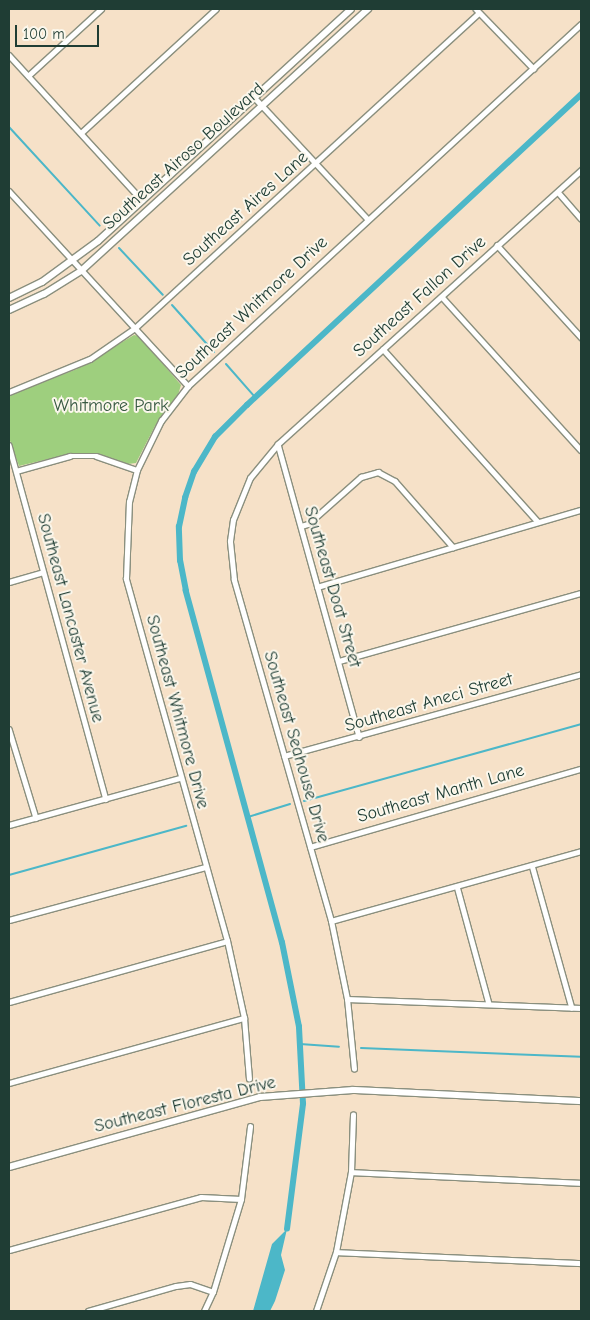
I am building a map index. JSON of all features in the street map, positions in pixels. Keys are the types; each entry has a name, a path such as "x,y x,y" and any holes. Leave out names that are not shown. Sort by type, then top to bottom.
{"main road":[{"name":"Southeast Airoso Boulevard","path":"9,298 42,282 73,262 351,9"},
{"name":"Southeast Airoso Boulevard","path":"9,310 44,294 80,270 368,9"},
{"path":"170,174 178,183"},
{"name":"Southeast Floresta Drive","path":"9,1167 260,1097 318,1091 581,1100"}],"street":[{"path":"28,76 101,9"},
{"path":"81,133 216,9"},
{"path":"476,9 534,69"},
{"name":"Southeast Aires Lane","path":"9,392 90,359 135,328 479,13"},
{"name":"Southeast Whitmore Drive","path":"250,1079 244,1018 227,942 126,579 129,502 137,470 161,421 188,386 367,218 534,69 581,24"},
{"path":"9,55 142,200"},
{"path":"254,97 367,218"},
{"name":"Southeast Fallon Drive","path":"278,444 383,349 443,298 581,170"},
{"path":"9,191 188,386"},
{"path":"558,192 581,218"},
{"path":"498,245 581,337"},
{"path":"443,298 581,450"},
{"path":"383,349 538,522"},
{"name":"Southeast Doat Street","path":"278,444 359,736"},
{"name":"Southeast Seahouse Drive","path":"278,444 247,484 236,507 230,541 234,580 331,921 347,999 354,1069"},
{"name":"Southeast Lancaster Avenue","path":"9,445 106,799"},
{"path":"16,471 79,456 96,456 137,470"},
{"path":"301,526 308,524 361,477 372,472 392,477 453,548"},
{"path":"317,587 581,510"},
{"path":"9,582 43,572"},
{"path":"339,661 581,593"},
{"name":"Southeast Aneci Street","path":"284,756 581,674"},
{"path":"9,728 36,818"},
{"name":"Southeast Manth Lane","path":"310,847 581,769"},
{"path":"9,825 180,778"},
{"path":"331,921 581,851"},
{"path":"532,864 572,1008"},
{"path":"9,920 206,866"},
{"path":"457,886 489,1004"},
{"path":"9,1002 227,942"},
{"path":"347,999 581,1008"},
{"path":"9,1084 244,1018"},
{"path":"316,1311 336,1252 351,1172 353,1114"},
{"path":"204,1311 213,1292 241,1199 250,1128"},
{"path":"351,1172 581,1183"},
{"path":"9,1250 201,1197 241,1199"},
{"path":"336,1252 581,1262"},
{"path":"88,1311 176,1286 190,1284 213,1292"}],"green space":[{"name":"Whitmore Park","path":"134,335 139,336 181,385 178,395 155,426 136,463 128,464 93,453 74,453 19,466 9,438 9,395 77,369"}],"water":[{"path":"287,1229 281,1255 285,1270 275,1301 270,1311 253,1311 272,1244"}],"waterway":[{"path":"287,1229 303,1104 299,1027 282,943 186,591 180,561 179,527 185,498 194,472 215,437 247,405 581,95"},
{"path":"9,127 100,226"},
{"path":"119,248 163,295"},
{"path":"172,305 214,352"},
{"path":"226,364 255,397"},
{"path":"304,801 581,724"},
{"path":"248,817 290,804"},
{"path":"9,875 186,826"},
{"path":"300,1044 339,1047"},
{"path":"361,1048 581,1057"}]}
